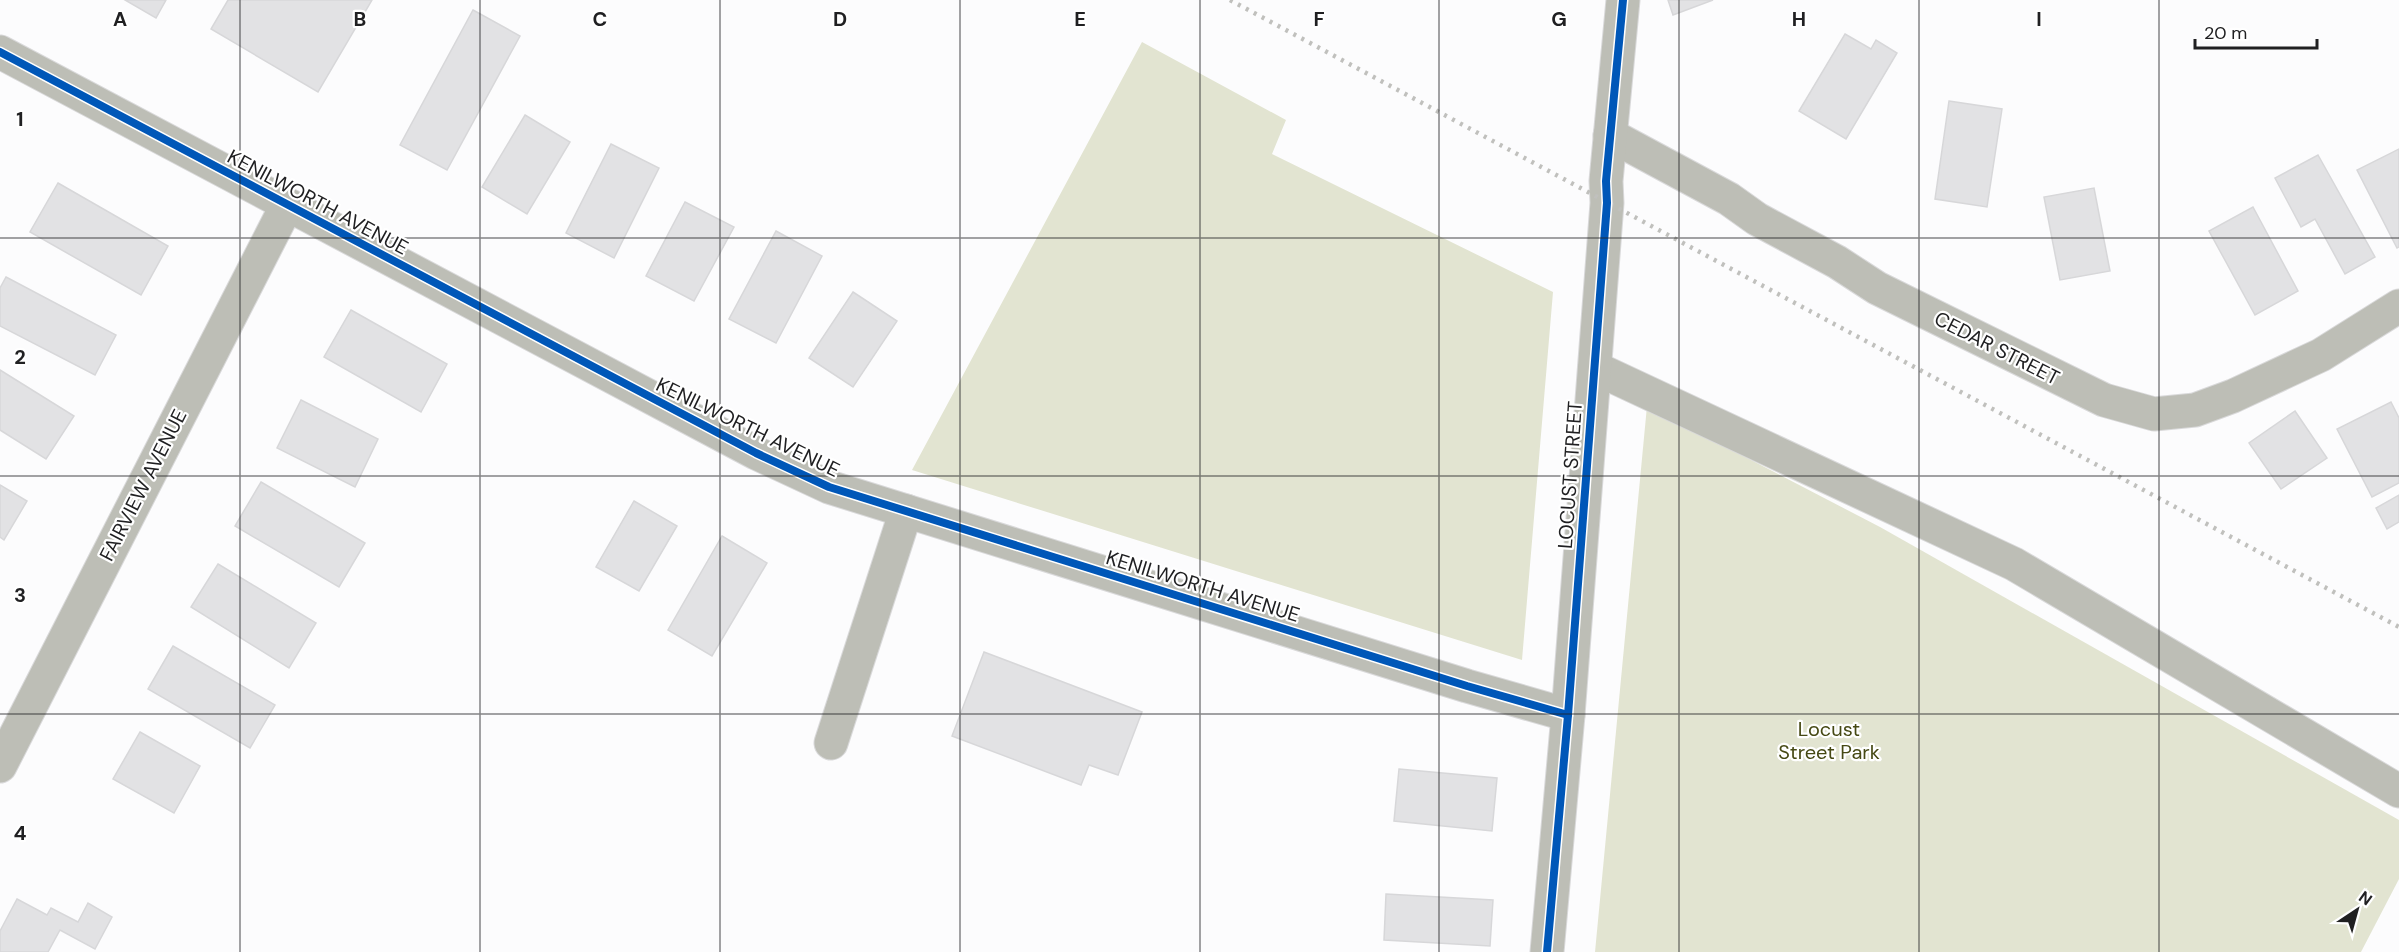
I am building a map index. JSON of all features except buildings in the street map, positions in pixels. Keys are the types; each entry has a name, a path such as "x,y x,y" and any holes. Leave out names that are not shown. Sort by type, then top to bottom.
{"street":[{"name":"LOCUST STREET","path":"1547,952 1595,368 1610,135 1623,0"},
{"name":"KENILWORTH AVENUE","path":"0,52 756,453 830,487 1467,686 1568,715"},
{"name":"CEDAR STREET","path":"1610,135 1729,199 1756,219 1837,262 1877,288 2104,400 2154,414 2195,410 2233,396 2321,355 2399,306"},
{"name":"FAIRVIEW AVENUE","path":"0,766 286,205"},
{"path":"1595,368 2014,564 2399,791"},
{"path":"831,743 906,511"}],"green space":[{"path":"1142,42 1286,120 1272,154 1553,292 1522,660 912,470"},
{"name":"Locust Street Park","path":"1647,406 1880,527 2399,820 2399,879 2361,952 1595,952"}],"railway":[{"path":"1230,0 2399,627"}],"cycle path":[{"path":"1547,952 1568,715 1607,203 1606,181 1623,0"},
{"path":"0,52 756,453 829,487 1467,686 1568,715"}]}
